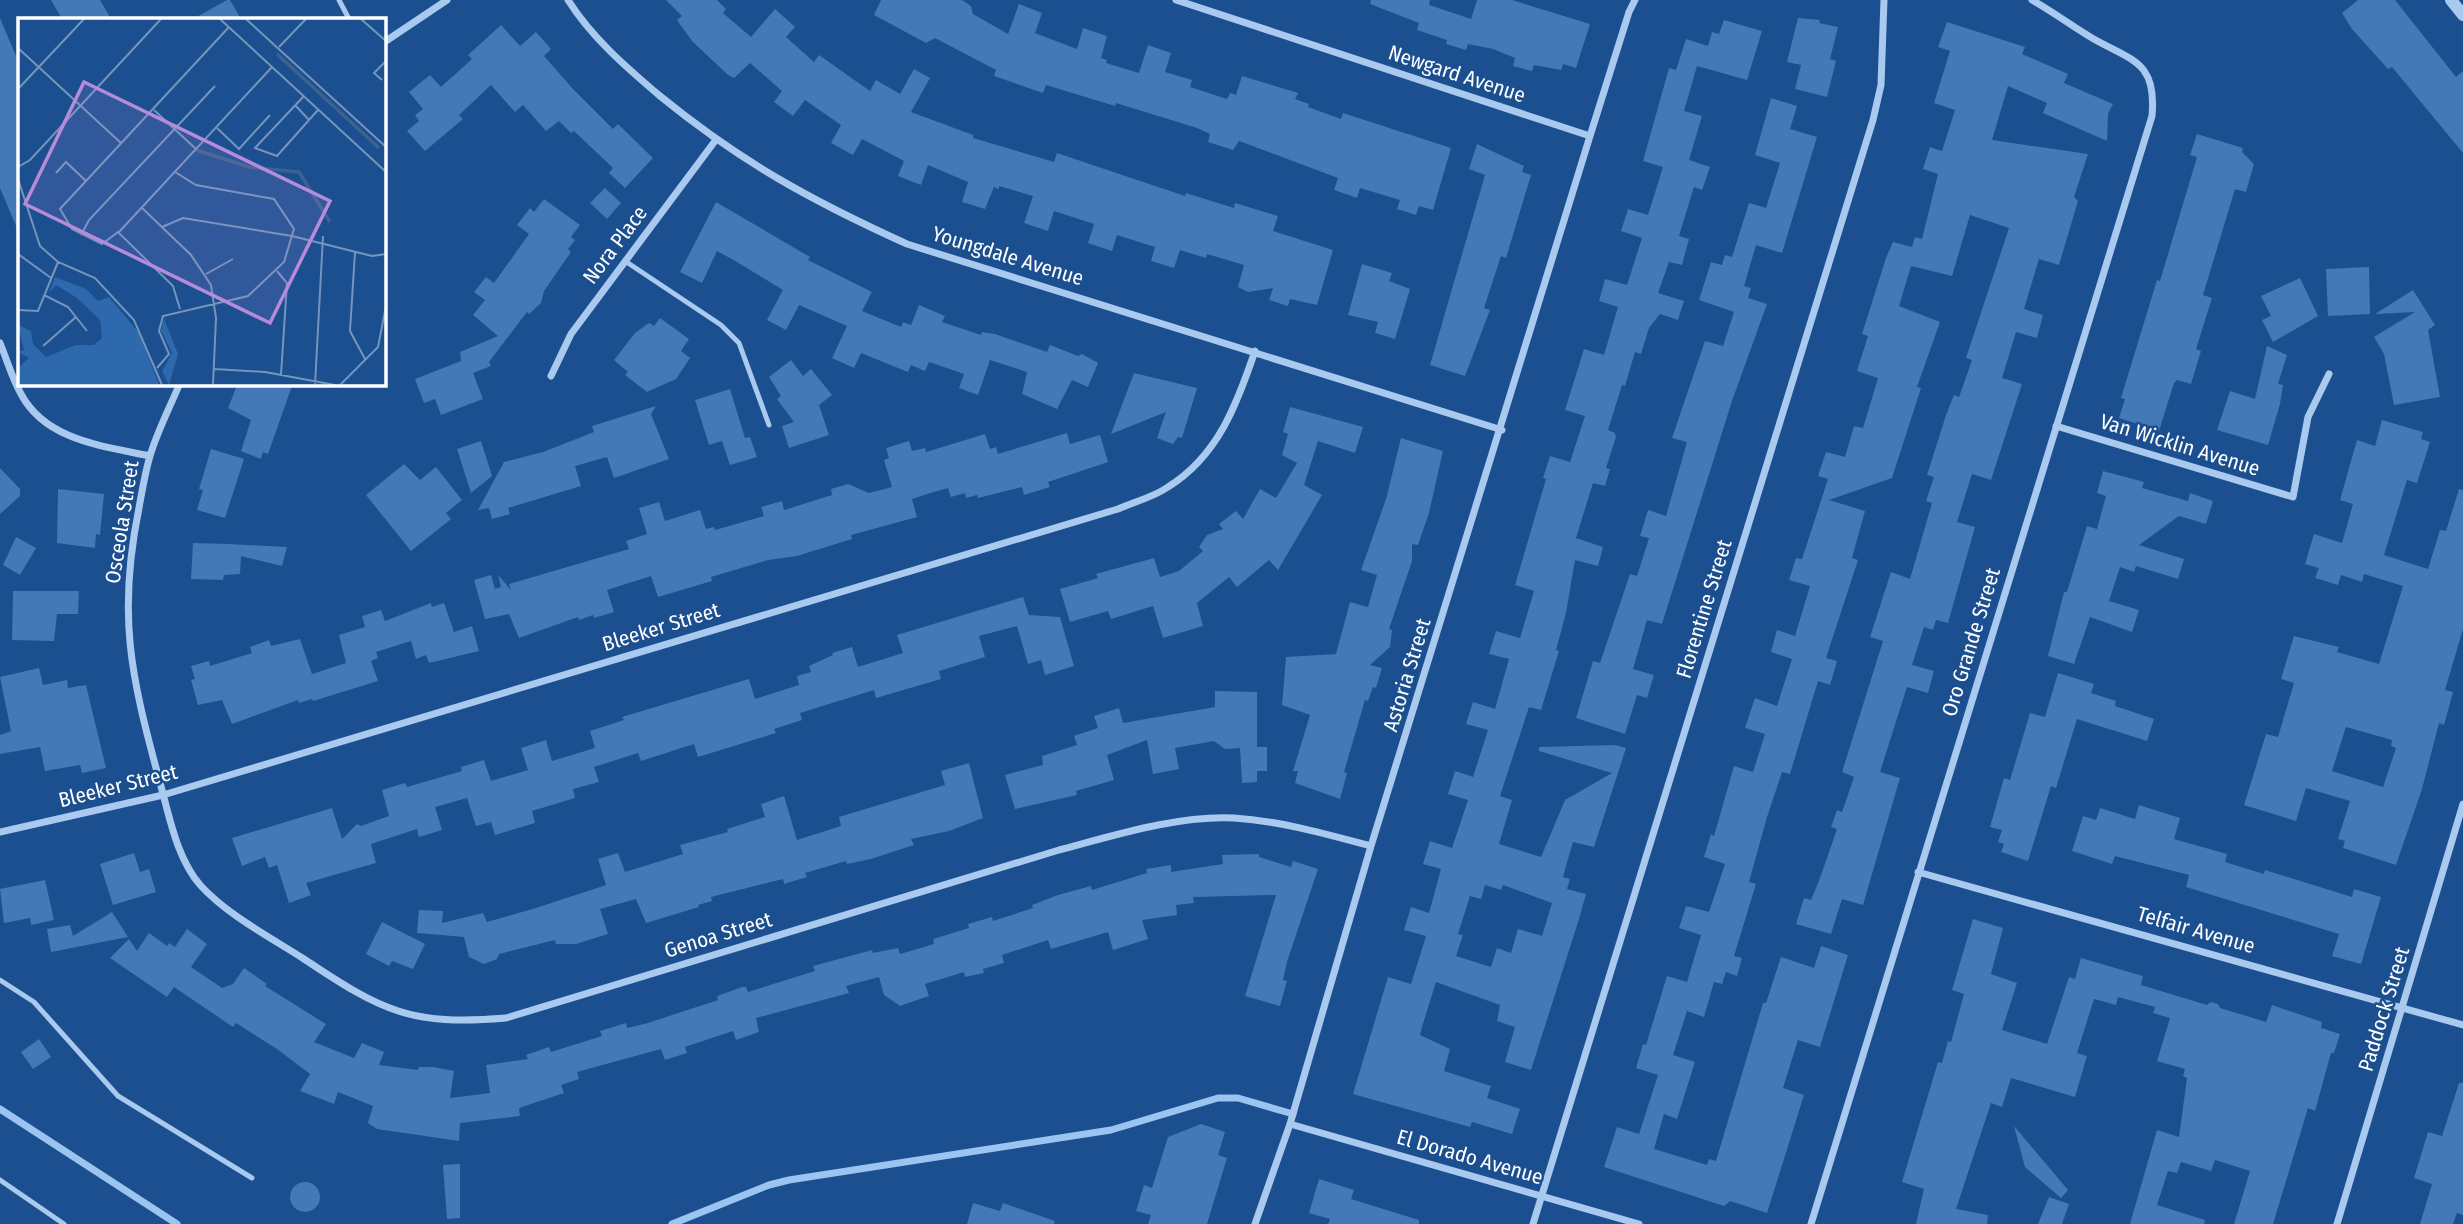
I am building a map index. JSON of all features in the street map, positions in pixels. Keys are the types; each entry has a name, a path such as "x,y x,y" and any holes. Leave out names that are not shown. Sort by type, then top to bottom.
{"street":[{"path":"385,42 447,0"},
{"name":"Youngdale Avenue","path":"568,0 580,19 632,72 715,141 785,185 907,244 1502,430"},
{"name":"Newgard Avenue","path":"1176,0 1590,136"},
{"path":"1590,136 1629,12 1636,0"},
{"name":"Florentine Street","path":"1533,1224 1873,120 1881,85 1884,0"},
{"name":"Oro Grande Street","path":"1811,1224 2152,116 2154,95 2145,71 2128,55 2094,39 2032,0"},
{"path":"2451,0 2463,15"},
{"name":"Astoria Street","path":"1255,1224 1290,1124 1371,846 1502,430 1590,136"},
{"name":"Nora Place","path":"551,376 571,334 715,141"},
{"path":"0,343 22,396 45,422 74,439 150,456"},
{"name":"Bleeker Street","path":"0,832 163,795 1118,509 1168,488 1208,452 1233,412 1255,351"},
{"name":"Van Wicklin Avenue","path":"2056,426 2293,497 2308,417 2329,374"},
{"name":"Osceola Street","path":"163,795 137,699 127,637 129,557 150,456 179,385"},
{"name":"Genoa Street","path":"163,795 181,855 200,885 227,909 365,999 410,1016 459,1022 506,1018 1059,850 1146,827 1232,818 1304,828 1371,846"},
{"name":"Paddock Street","path":"2337,1224 2463,804"},
{"name":"Telfair Avenue","path":"1918,872 2463,1025"},
{"name":"El Dorado Avenue","path":"1290,1124 1639,1224"}],"lane":[{"path":"339,0 348,18"},
{"path":"625,261 721,325 739,343 769,425"},
{"path":"0,980 34,1002 118,1096 252,1178"},
{"path":"0,1180 64,1224"}],"building":[{"path":"51,0 100,0 110,18 61,18"},
{"path":"230,0 240,18 195,18"},
{"path":"666,0 717,0 726,9 723,13 751,37 775,9 795,27 786,37 814,62 819,55 870,91 876,80 900,94 914,69 930,78 911,112 973,135 973,138 1054,162 1057,153 1185,196 1186,193 1234,208 1235,203 1278,216 1273,231 1333,250 1317,305 1290,299 1288,306 1269,300 1273,288 1248,292 1238,287 1244,265 1207,254 1206,258 1180,250 1174,268 1151,261 1155,247 1117,235 1112,251 1088,243 1094,224 1054,211 1048,231 1024,223 1033,196 999,186 999,189 994,187 985,209 962,202 968,182 928,165 921,185 898,176 904,161 862,139 853,155 831,143 841,125 805,100 793,116 774,102 782,91 750,63 734,78 728,75 692,41 677,20 682,16"},
{"path":"881,0 962,0 971,6 973,14 1008,34 1019,4 1042,13 1035,33 1077,49 1083,28 1107,36 1101,58 1107,60 1106,63 1139,73 1148,45 1171,53 1165,72 1192,80 1190,87 1227,99 1230,93 1236,95 1242,76 1298,93 1295,99 1309,104 1308,107 1341,119 1343,113 1451,148 1433,210 1419,206 1416,215 1397,209 1400,200 1360,188 1357,198 1334,190 1338,178 1239,141 1233,150 1208,142 1210,134 1197,128 1046,85 1043,93 994,76 996,70 935,38 926,43 874,15"},
{"path":"1371,0 1430,0 1429,5 1471,19 1477,0 1512,0 1590,24 1576,68 1563,64 1561,70 1534,65 1532,71 1513,66 1515,58 1493,49 1468,44 1466,50 1446,44 1447,40 1417,30 1419,23 1370,4"},
{"path":"2358,0 2395,0 2456,77 2463,71 2463,153 2392,67 2388,69 2352,29 2342,13"},
{"path":"0,18 18,61 18,231 0,188"},
{"path":"1798,18 1820,20 1819,23 1838,27 1830,59 1836,61 1827,97 1795,89 1801,65 1787,62"},
{"path":"1724,20 1762,31 1747,80 1697,66 1684,111 1702,116 1689,160 1710,167 1702,190 1694,187 1679,236 1689,239 1682,265 1669,262 1658,293 1684,301 1678,320 1660,314 1649,328 1641,354 1635,352 1625,386 1622,385 1608,430 1615,433 1616,437 1606,468 1610,469 1605,486 1593,483 1576,538 1603,547 1598,566 1575,560 1566,613 1556,650 1559,651 1541,710 1529,707 1500,796 1512,800 1499,844 1541,857 1565,800 1612,773 1539,751 1539,747 1615,745 1626,748 1594,847 1573,842 1563,877 1570,879 1567,889 1586,894 1579,919 1531,1070 1505,1062 1515,1027 1497,1021 1500,1005 1436,982 1420,1035 1450,1049 1444,1071 1491,1086 1487,1098 1520,1109 1512,1134 1472,1122 1470,1127 1353,1094 1388,977 1411,984 1426,936 1404,930 1411,907 1429,913 1441,869 1423,864 1430,841 1452,848 1468,800 1448,794 1455,771 1473,777 1488,730 1466,724 1473,702 1495,709 1509,659 1489,654 1496,631 1520,638 1534,591 1515,585 1546,479 1543,478 1550,456 1570,462 1585,416 1565,410 1584,349 1604,355 1618,307 1599,301 1605,279 1627,285 1642,238 1621,231 1628,209 1648,215 1663,167 1643,161 1669,68 1676,70 1686,39 1708,46 1712,32 1719,34","holes":["1485,885 1501,890 1503,885 1552,903 1542,936 1518,929 1511,953 1497,948 1491,967 1456,956 1463,935 1458,934 1470,896 1481,899"]},
{"path":"1947,22 2025,47 2022,54 2068,74 2064,83 2113,104 2108,114 2107,141 2043,113 2047,103 2008,86 1992,140 2088,154 2074,197 2078,201 2059,265 2039,259 2024,309 2043,315 2037,338 2016,332 2002,378 2022,384 1991,480 1972,474 1957,522 1975,527 1948,623 1936,620 1933,630 1924,627 1912,665 1934,671 1928,693 1907,687 1880,772 1900,778 1863,905 1842,899 1831,934 1796,924 1804,898 1811,900 1820,878 1837,829 1831,827 1837,810 1842,812 1854,777 1842,772 1883,641 1870,637 1891,572 1910,579 1932,503 1926,501 1934,477 1927,475 1946,415 1954,395 1959,397 1972,360 1966,358 2009,228 1970,215 1952,276 1911,266 1899,306 1940,322 1917,387 1921,388 1892,478 1829,500 1865,511 1852,558 1858,560 1826,658 1837,661 1830,685 1818,681 1790,774 1782,772 1767,817 1749,882 1756,884 1734,956 1742,958 1737,976 1726,972 1722,984 1714,982 1704,1017 1687,1011 1673,1055 1695,1062 1677,1119 1664,1114 1654,1149 1707,1165 1709,1159 1716,1161 1763,1003 1766,1003 1781,957 1814,968 1821,946 1848,955 1820,1047 1798,1040 1783,1088 1804,1095 1767,1213 1730,1201 1724,1206 1604,1167 1617,1127 1639,1134 1658,1075 1636,1068 1643,1044 1646,1045 1667,976 1687,982 1701,935 1679,928 1686,906 1709,912 1725,864 1704,857 1711,834 1714,836 1734,766 1753,772 1765,734 1745,728 1755,698 1777,706 1792,659 1771,652 1777,630 1795,636 1810,586 1789,580 1796,558 1802,559 1828,479 1818,476 1826,452 1845,457 1854,426 1863,428 1878,378 1857,371 1868,336 1862,334 1886,258 1893,242 1912,247 1915,237 1922,239 1938,174 1923,169 1930,147 1942,151 1955,110 1934,103 1950,51 1938,47"},
{"path":"501,25 520,46 536,32 551,49 544,56 573,89 613,129 618,124 653,158 625,188 609,173 613,168 574,131 571,133 559,121 546,131 523,105 515,112 491,85 459,115 463,119 425,151 407,131 419,121 415,115 423,109 409,92 430,75 441,87 472,59 468,55"},
{"path":"1771,98 1797,106 1790,129 1817,137 1782,253 1756,245 1744,286 1751,288 1748,298 1767,304 1732,401 1662,624 1647,620 1633,669 1654,675 1647,698 1637,695 1625,734 1576,718 1593,661 1600,663 1630,574 1637,576 1649,538 1640,536 1648,510 1666,516 1687,442 1672,438 1705,341 1723,346 1734,312 1699,300 1711,262 1722,265 1725,255 1732,257 1749,203 1766,208 1780,163 1755,155"},
{"path":"2197,134 2243,148 2242,152 2254,164 2246,192 2235,189 2203,295 2212,298 2196,349 2201,351 2191,384 2177,380 2174,383 2159,431 2119,418 2125,399 2121,398 2197,157 2190,155"},
{"path":"1477,144 1524,166 1522,172 1531,175 1506,258 1501,256 1484,308 1490,310 1465,376 1430,365 1485,175 1469,169"},
{"path":"605,188 621,203 607,219 590,203"},
{"path":"544,199 580,225 571,237 575,240 568,249 571,252 544,291 541,303 529,314 527,312 489,362 491,366 473,373 483,399 441,415 435,399 424,403 415,379 461,361 460,352 498,336 473,315 485,300 474,292 486,277 494,283 529,234 517,225 530,208 534,212"},
{"path":"716,202 810,257 808,260 872,292 862,311 901,327 903,322 911,325 919,305 945,316 942,322 981,335 982,332 995,334 1047,352 1050,345 1078,356 1082,354 1098,363 1088,387 1072,380 1057,409 1022,394 1027,372 990,360 978,395 959,388 964,374 929,362 925,371 911,365 908,372 861,353 854,368 832,358 847,326 799,305 786,330 767,320 783,290 737,262 717,251 702,283 680,272"},
{"path":"1362,264 1392,273 1389,281 1410,289 1395,339 1375,333 1378,322 1348,315"},
{"path":"2369,267 2370,314 2328,316 2326,269"},
{"path":"2300,278 2318,316 2273,342 2262,320 2271,316 2261,296"},
{"path":"2413,290 2435,325 2428,330 2440,397 2394,405 2384,354 2374,337 2415,312 2375,314"},
{"path":"660,318 689,339 681,351 690,358 676,379 647,392 625,375 628,372 614,360 635,333 649,323 654,326"},
{"path":"2267,346 2287,355 2278,384 2283,385 2280,404 2268,445 2217,430 2230,391 2255,399"},
{"path":"791,360 803,376 811,369 832,395 819,405 829,435 789,448 782,426 794,422 777,399 781,396 769,377"},
{"path":"1134,373 1197,388 1182,438 1178,437 1173,444 1157,438 1166,412 1111,434"},
{"path":"237,385 292,385 268,454 263,452 261,459 241,451 251,420 228,408"},
{"path":"730,389 745,438 750,437 757,457 730,465 722,441 709,445 695,400"},
{"path":"656,406 651,414 669,459 614,478 607,457 575,466 581,486 508,508 510,514 492,519 489,508 478,510 504,462 543,452 594,432 592,426"},
{"path":"1290,407 1363,427 1355,453 1318,441 1304,485 1322,495 1278,570 1269,560 1237,587 1229,577 1197,603 1203,626 1163,638 1153,606 1111,619 1108,611 1070,622 1060,589 1098,578 1096,574 1154,558 1160,577 1179,571 1203,551 1199,547 1207,535 1223,529 1219,524 1236,511 1243,519 1260,489 1276,498 1297,463 1282,455 1288,434 1283,432"},
{"path":"2382,420 2423,432 2421,439 2430,442 2417,483 2407,480 2384,555 2428,569 2440,530 2446,531 2459,489 2463,490 2463,629 2445,690 2453,692 2444,725 2439,723 2422,789 2396,865 2343,848 2345,841 2338,839 2350,801 2306,788 2296,821 2244,805 2266,734 2278,737 2294,683 2281,679 2294,636 2339,647 2337,652 2379,664 2403,586 2364,574 2362,582 2341,575 2338,585 2315,578 2319,568 2305,564 2314,534 2342,543 2353,504 2340,500 2357,440 2375,446","holes":["2346,727 2392,740 2391,746 2396,748 2383,787 2332,771"]},
{"path":"1067,433 1070,444 1100,435 1108,462 1048,482 1050,487 1024,495 1022,487 978,498 977,495 966,498 965,493 951,497 948,488 930,493 912,499 917,517 851,535 852,539 797,556 768,560 711,577 712,581 658,597 651,576 607,590 614,612 594,618 593,615 579,620 578,617 519,638 509,614 485,619 474,580 491,575 495,589 501,587 498,575 511,590 509,584 629,549 626,541 647,534 639,508 659,502 665,521 700,510 706,529 714,527 715,530 764,516 761,507 782,501 784,510 832,495 831,489 848,484 869,493 892,487 884,460 889,458 886,448 909,441 912,451 925,448 926,452 985,434 990,449 996,447 998,454"},
{"path":"1401,438 1443,451 1429,513 1418,545 1412,544 1412,561 1389,629 1392,630 1390,647 1370,665 1382,668 1376,688 1373,687 1368,701 1365,700 1344,772 1347,773 1340,799 1295,783 1298,771 1293,771 1310,715 1282,705 1286,657 1336,654 1350,602 1368,607 1377,575 1361,570 1386,499"},
{"path":"481,441 492,476 471,493 457,449"},
{"path":"211,449 244,459 225,518 197,510 203,490 199,489"},
{"path":"404,464 420,480 436,467 462,500 446,513 451,519 411,551 366,495"},
{"path":"0,468 20,489 20,496 0,514"},
{"path":"2103,471 2144,482 2142,488 2188,501 2190,493 2213,501 2206,524 2179,516 2139,545 2184,559 2178,579 2136,566 2134,572 2120,567 2109,601 2139,610 2132,632 2090,617 2074,664 2048,656 2064,592 2067,592 2087,526 2097,529 2106,496 2097,493"},
{"path":"58,489 104,494 100,535 96,534 95,548 57,543"},
{"path":"16,537 36,548 20,575 3,565"},
{"path":"193,543 287,547 282,566 241,556 240,574 224,575 223,580 191,579"},
{"path":"13,591 79,591 78,614 57,614 54,641 12,640"},
{"path":"1023,597 1029,615 1060,617 1074,666 1045,675 1041,660 1028,664 1017,626 979,636 985,657 939,671 941,679 876,698 874,690 800,713 802,720 774,729 776,733 698,757 694,744 641,761 638,753 594,767 599,782 573,789 575,798 532,811 535,823 495,835 491,822 476,826 467,798 435,807 442,830 419,837 417,829 371,844 376,863 306,883 311,895 289,903 277,865 269,868 265,857 242,866 232,838 332,808 342,839 357,824 361,826 389,816 382,790 405,783 407,787 462,771 461,767 484,760 491,781 528,770 521,748 546,740 552,761 595,748 590,731 624,720 622,717 749,679 755,699 799,685 797,676 811,672 809,666 833,655 832,653 852,647 858,667 903,653 897,635"},
{"path":"431,603 432,607 444,603 454,632 472,626 479,651 429,663 426,655 416,659 411,641 376,652 378,658 371,661 378,681 313,701 312,699 299,703 298,700 232,724 222,700 198,705 191,680 195,679 191,666 209,661 210,666 252,653 250,647 269,640 271,646 300,639 312,674 346,663 339,635 365,627 362,616 381,610 385,621"},
{"path":"39,668 43,685 67,680 68,688 86,685 106,768 82,773 80,765 45,771 40,747 0,754 0,735 11,731 0,677"},
{"path":"2058,673 2094,684 2091,693 2116,701 2115,706 2154,719 2147,741 2077,719 2056,788 2051,786 2028,861 2001,852 2004,844 1998,842 2002,830 1990,827 2004,778 2010,780 2030,713 2045,717"},
{"path":"1215,691 1257,692 1257,747 1267,747 1267,771 1257,771 1257,782 1242,783 1240,748 1225,749 1214,741 1175,748 1179,769 1153,774 1147,740 1107,755 1114,780 1076,791 1077,795 1015,809 1005,775 1043,765 1042,756 1077,745 1074,736 1098,728 1094,716 1119,708 1123,723 1215,707"},
{"path":"969,763 983,818 949,831 911,839 914,845 871,859 847,864 846,861 805,873 807,877 784,884 783,879 711,897 712,901 698,905 699,907 646,923 636,899 600,909 608,934 576,944 556,944 555,940 499,954 497,959 484,964 469,957 464,937 417,933 419,910 443,911 442,923 483,913 487,922 606,885 598,859 618,853 625,872 683,854 680,845 728,832 727,829 765,817 761,804 784,796 797,840 841,826 839,817 945,785 941,771"},
{"path":"2139,805 2180,818 2174,839 2227,854 2225,862 2264,874 2265,870 2352,897 2354,889 2381,897 2361,964 2332,956 2339,934 2186,887 2189,875 2115,856 2112,864 2072,851 2083,816 2096,820 2100,808 2135,819"},
{"path":"134,853 140,872 149,869 156,892 113,905 100,864"},
{"path":"1259,854 1259,857 1291,867 1293,861 1318,869 1287,962 1283,980 1287,981 1280,1006 1245,996 1276,895 1193,897 1194,903 1176,905 1177,915 1142,920 1148,939 1113,950 1108,932 1051,949 1048,940 1002,955 1004,963 983,969 984,973 965,977 964,972 925,984 929,996 900,1006 884,995 879,977 846,986 849,993 756,1018 759,1032 736,1040 733,1031 685,1047 687,1053 665,1060 661,1049 577,1072 579,1079 561,1085 564,1093 519,1108 520,1116 460,1123 459,1141 377,1129 368,1123 373,1106 338,1092 334,1104 300,1091 310,1074 277,1049 236,1023 233,1027 174,987 167,997 110,958 129,939 137,951 149,933 167,946 169,943 175,947 187,929 207,944 191,967 222,988 233,984 244,968 267,984 265,986 326,1024 314,1042 354,1058 362,1043 384,1052 379,1065 418,1070 419,1067 433,1067 454,1071 450,1098 490,1093 486,1065 528,1059 526,1055 549,1047 551,1052 602,1036 600,1031 626,1023 627,1028 648,1023 718,1000 717,996 742,987 746,987 748,992 815,971 813,966 872,950 873,953 898,948 900,954 934,944 933,939 969,928 968,924 992,917 993,921 1033,908 1032,905 1058,895 1091,886 1092,890 1147,873 1146,869 1171,865 1171,872 1223,864 1222,855"},
{"path":"45,880 54,920 31,925 30,918 4,923 0,889"},
{"path":"112,912 128,937 51,952 47,929 70,925 73,936"},
{"path":"1973,919 2003,928 1991,974 2017,983 2002,1030 2047,1044 2069,977 2075,979 2081,958 2143,976 2141,985 2207,1005 2211,1002 2218,1004 2220,1008 2266,1022 2272,1005 2322,1022 2321,1028 2340,1034 2334,1053 2331,1053 2315,1111 2308,1108 2273,1224 2234,1224 2250,1171 2215,1160 2211,1171 2181,1162 2177,1173 2168,1171 2157,1205 2205,1220 2204,1224 2130,1224 2157,1130 2179,1137 2187,1078 2183,1076 2185,1069 2157,1061 2170,1018 2153,1013 2155,1007 2118,997 2116,1005 2094,999 2077,1053 2087,1056 2075,1097 2011,1078 2002,1107 1991,1103 1956,1209 1988,1215 1987,1224 1916,1224 1924,1189 1902,1182 1938,1062 1942,1063 1948,1041 1951,1042 1964,994 1952,990"},
{"path":"382,922 425,944 413,969 392,961 389,966 366,954"},
{"path":"39,1039 51,1057 33,1069 21,1052"},
{"path":"2459,1083 2463,1083 2463,1215 2457,1213 2453,1224 2420,1224 2432,1184 2414,1178 2428,1132 2442,1136"},
{"path":"1201,1124 1225,1132 1218,1155 1227,1158 1207,1224 1148,1224 1151,1215 1136,1211 1144,1185 1152,1188 1168,1137"},
{"path":"2014,1126 2068,1190 2061,1198 2025,1167"},
{"path":"460,1164 460,1218 447,1219 443,1165"},
{"path":"1319,1179 1354,1190 1351,1199 1419,1220 1419,1224 1328,1224 1330,1219 1309,1213"},
{"path":"305,1182 316,1186 320,1197 316,1208 305,1212 294,1208 290,1197 294,1186"},
{"path":"2049,1197 2069,1204 2062,1224 2038,1224"},
{"path":"973,1203 1000,1211 1003,1203 1055,1221 1054,1224 967,1224"}],"waterway":[{"path":"672,1224 769,1185 789,1180 1111,1130 1218,1098 1238,1098 1293,1114"},
{"path":"0,1109 177,1224"}]}
